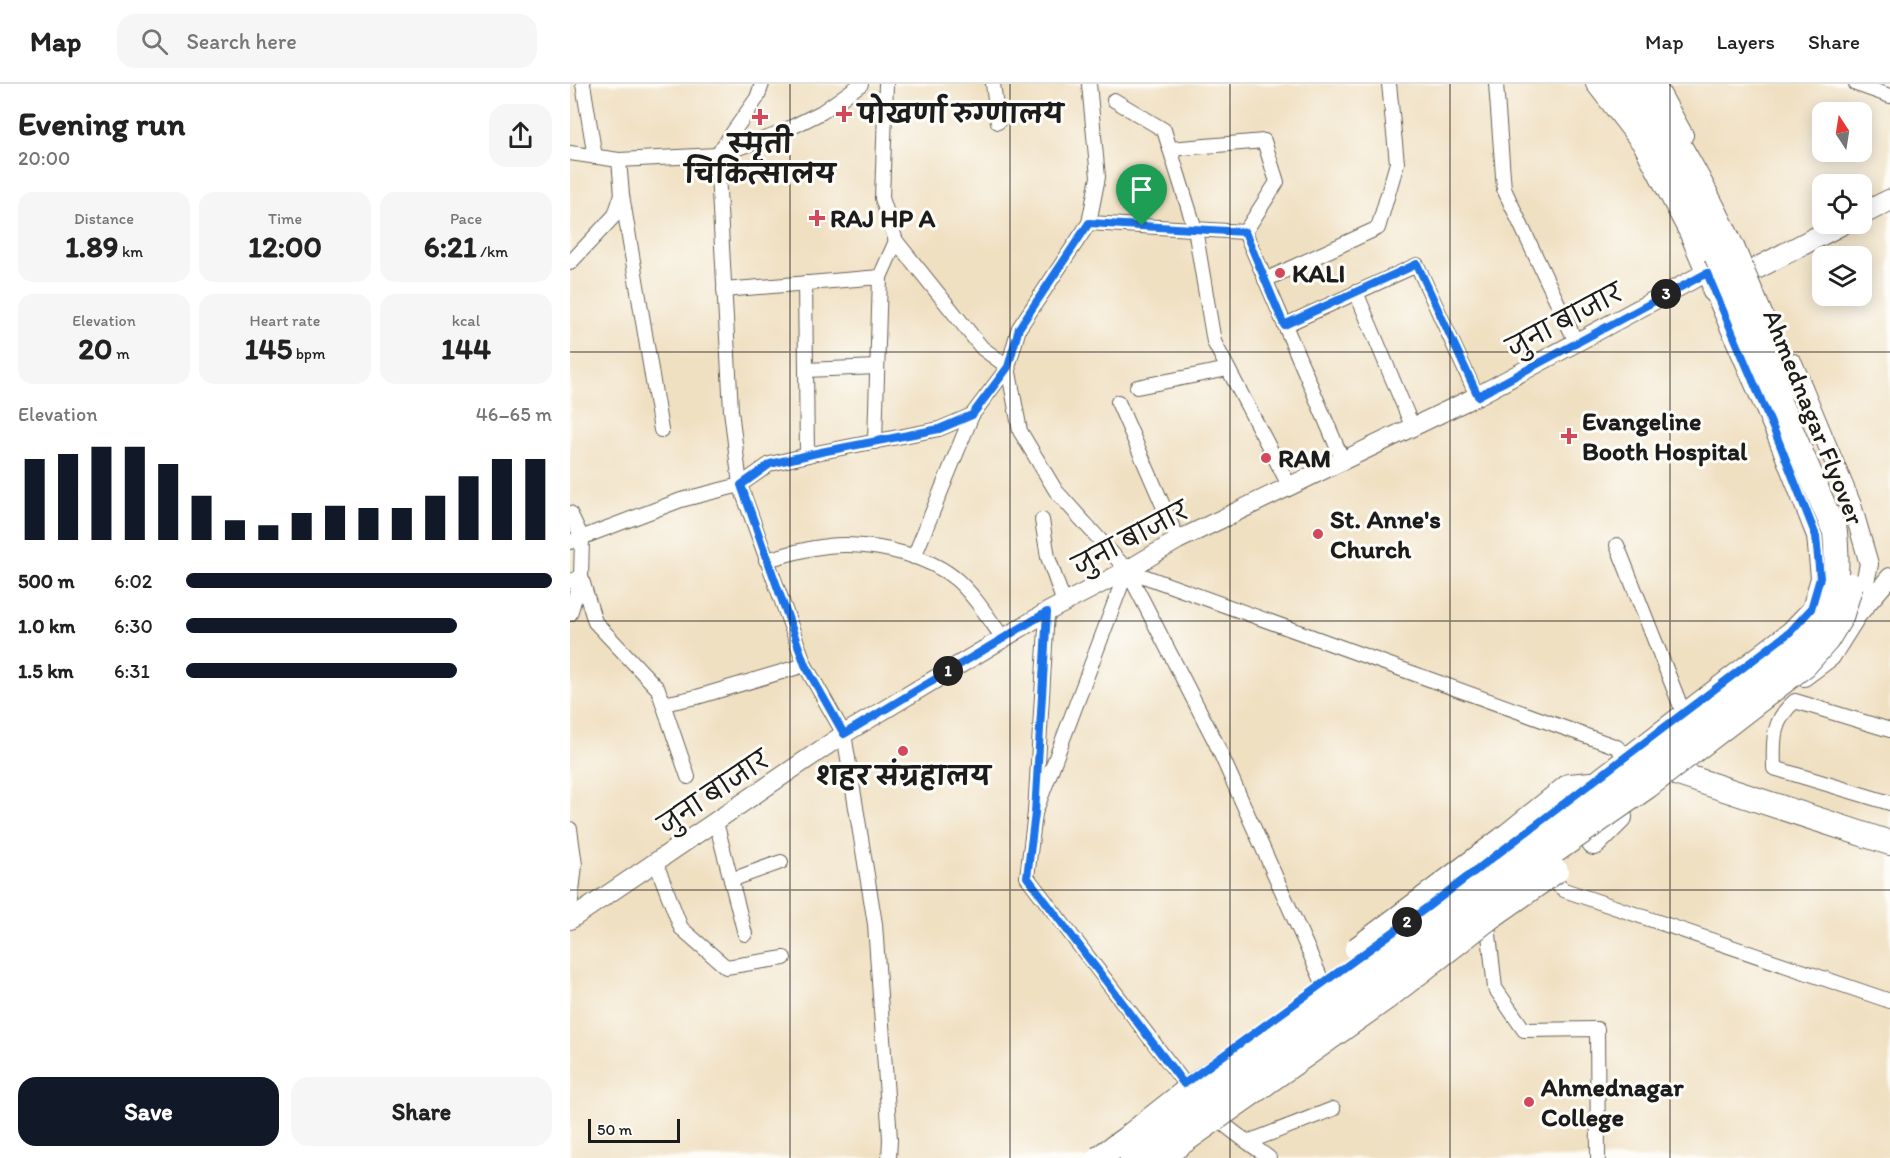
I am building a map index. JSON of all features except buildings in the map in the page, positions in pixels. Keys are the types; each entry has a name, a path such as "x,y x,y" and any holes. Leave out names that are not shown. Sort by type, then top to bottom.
{"highway":[{"name":"Ahmednagar Flyover","path":"1132,1158 1459,918 1648,786 1805,665 1827,640 1842,617 1850,592 1854,562 1850,533 1728,264 1647,124 1616,84"},
{"name":"Ahmednagar Flyover","path":"1099,1158 1188,1090 1334,987 1636,749 1791,652 1808,637 1825,613 1835,590 1838,565 1835,532 1677,142 1663,116 1638,84"},
{"path":"1636,749 1890,843"},
{"path":"1689,768 1890,826"},
{"path":"1088,1158 1095,1144 1580,785"},
{"path":"1170,1154 1386,998 1490,918 1594,843 1620,817"}],"main road":[{"path":"1872,209 1890,200"},
{"path":"1728,264 1814,234"}],"street":[{"path":"583,84 595,157"},
{"path":"762,84 757,98 717,154 731,410 741,485 766,560 805,665 844,734 875,924 890,1139 889,1158"},
{"path":"570,153 619,160 717,154 776,135 804,122 861,84"},
{"path":"886,84 882,198 896,241 982,348 1008,367 1020,431 1056,491 1127,570 1215,741 1323,983"},
{"path":"993,84 998,122"},
{"path":"914,557 972,415 1008,367 1019,328 1089,223 1098,177 1089,84"},
{"path":"1265,280 1378,228 1397,163 1389,84"},
{"path":"1496,84 1504,189 1576,342"},
{"path":"1088,1158 1184,1084 1323,983 1580,785 1636,749 1752,662 1790,632 1811,609 1820,578 1816,536 1779,442 1728,264 1688,232 1642,146 1595,84"},
{"path":"1656,84 1728,264 1852,505 1869,564 1858,614"},
{"path":"1856,84 1890,96"},
{"path":"1114,100 1164,130 1195,229 1214,342 1290,487"},
{"path":"1170,149 1263,141 1277,182 1245,232"},
{"path":"619,160 622,195 661,429"},
{"path":"570,263 615,215 622,195"},
{"path":"1089,223 1245,232"},
{"path":"1245,232 1343,461"},
{"path":"875,442 880,277 896,241"},
{"path":"1284,325 1417,264 1478,396"},
{"name":"जुना बाजार","path":"570,920 844,734 1047,612 1178,540 1478,396 1576,342 1728,264"},
{"path":"724,290 880,277"},
{"path":"805,283 807,455"},
{"path":"1356,292 1413,428"},
{"path":"806,370 877,367"},
{"path":"1137,387 1228,369"},
{"path":"1118,402 1178,540"},
{"path":"576,540 681,500 741,485 770,464 939,429 972,415"},
{"path":"570,513 576,540 576,579 570,614"},
{"path":"1042,520 1048,557 1064,603"},
{"path":"766,560 819,547 847,545 883,549 914,557 957,580 1003,638"},
{"path":"1617,545 1683,712"},
{"path":"1127,570 1636,749"},
{"path":"1035,813 1127,570"},
{"path":"576,579 595,622 658,689 688,777"},
{"path":"1152,1158 1170,1154 1213,1114 1689,768 1831,657 1858,614 1889,580"},
{"path":"1047,612 1035,813 1027,877 1184,1084 1227,1129 1269,1158"},
{"path":"663,704 697,697 805,665"},
{"path":"1890,730 1794,701 1785,709 1772,736 1774,768 1890,803"},
{"path":"716,822 745,934"},
{"path":"570,837 575,865 570,909"},
{"path":"731,880 781,862"},
{"path":"656,863 681,928 726,967 784,958"},
{"path":"1544,873 1564,890 1890,1001"},
{"path":"1487,915 1496,988 1524,1030 1598,1029 1598,1158"},
{"path":"1248,1142 1333,1109"}],"place":[{"name":"पोखर्णा रुग्णालय","path":"844,114"},
{"name":"स्मृती चिकित्सालय","path":"760,117"},
{"name":"RAJ HP A","path":"817,218"},
{"name":"KALI","path":"1280,273"},
{"name":"Evangeline Booth Hospital","path":"1569,436"},
{"name":"RAM","path":"1266,458"},
{"name":"St. Anne's Church","path":"1318,534"},
{"name":"शहर संग्रहालय","path":"903,751"},
{"name":"Ahmednagar College","path":"1529,1102"}],"route":[{"path":"1089,223 1142,226 1245,232 1284,325 1417,264 1478,396 1707,273 1779,442 1816,536 1820,578 1811,609 1790,632 1429,906 1184,1084 1027,877 1035,813 1047,612 844,734 805,665 741,485 770,464 939,429 972,415 1008,367 1019,328 1089,223"}]}
